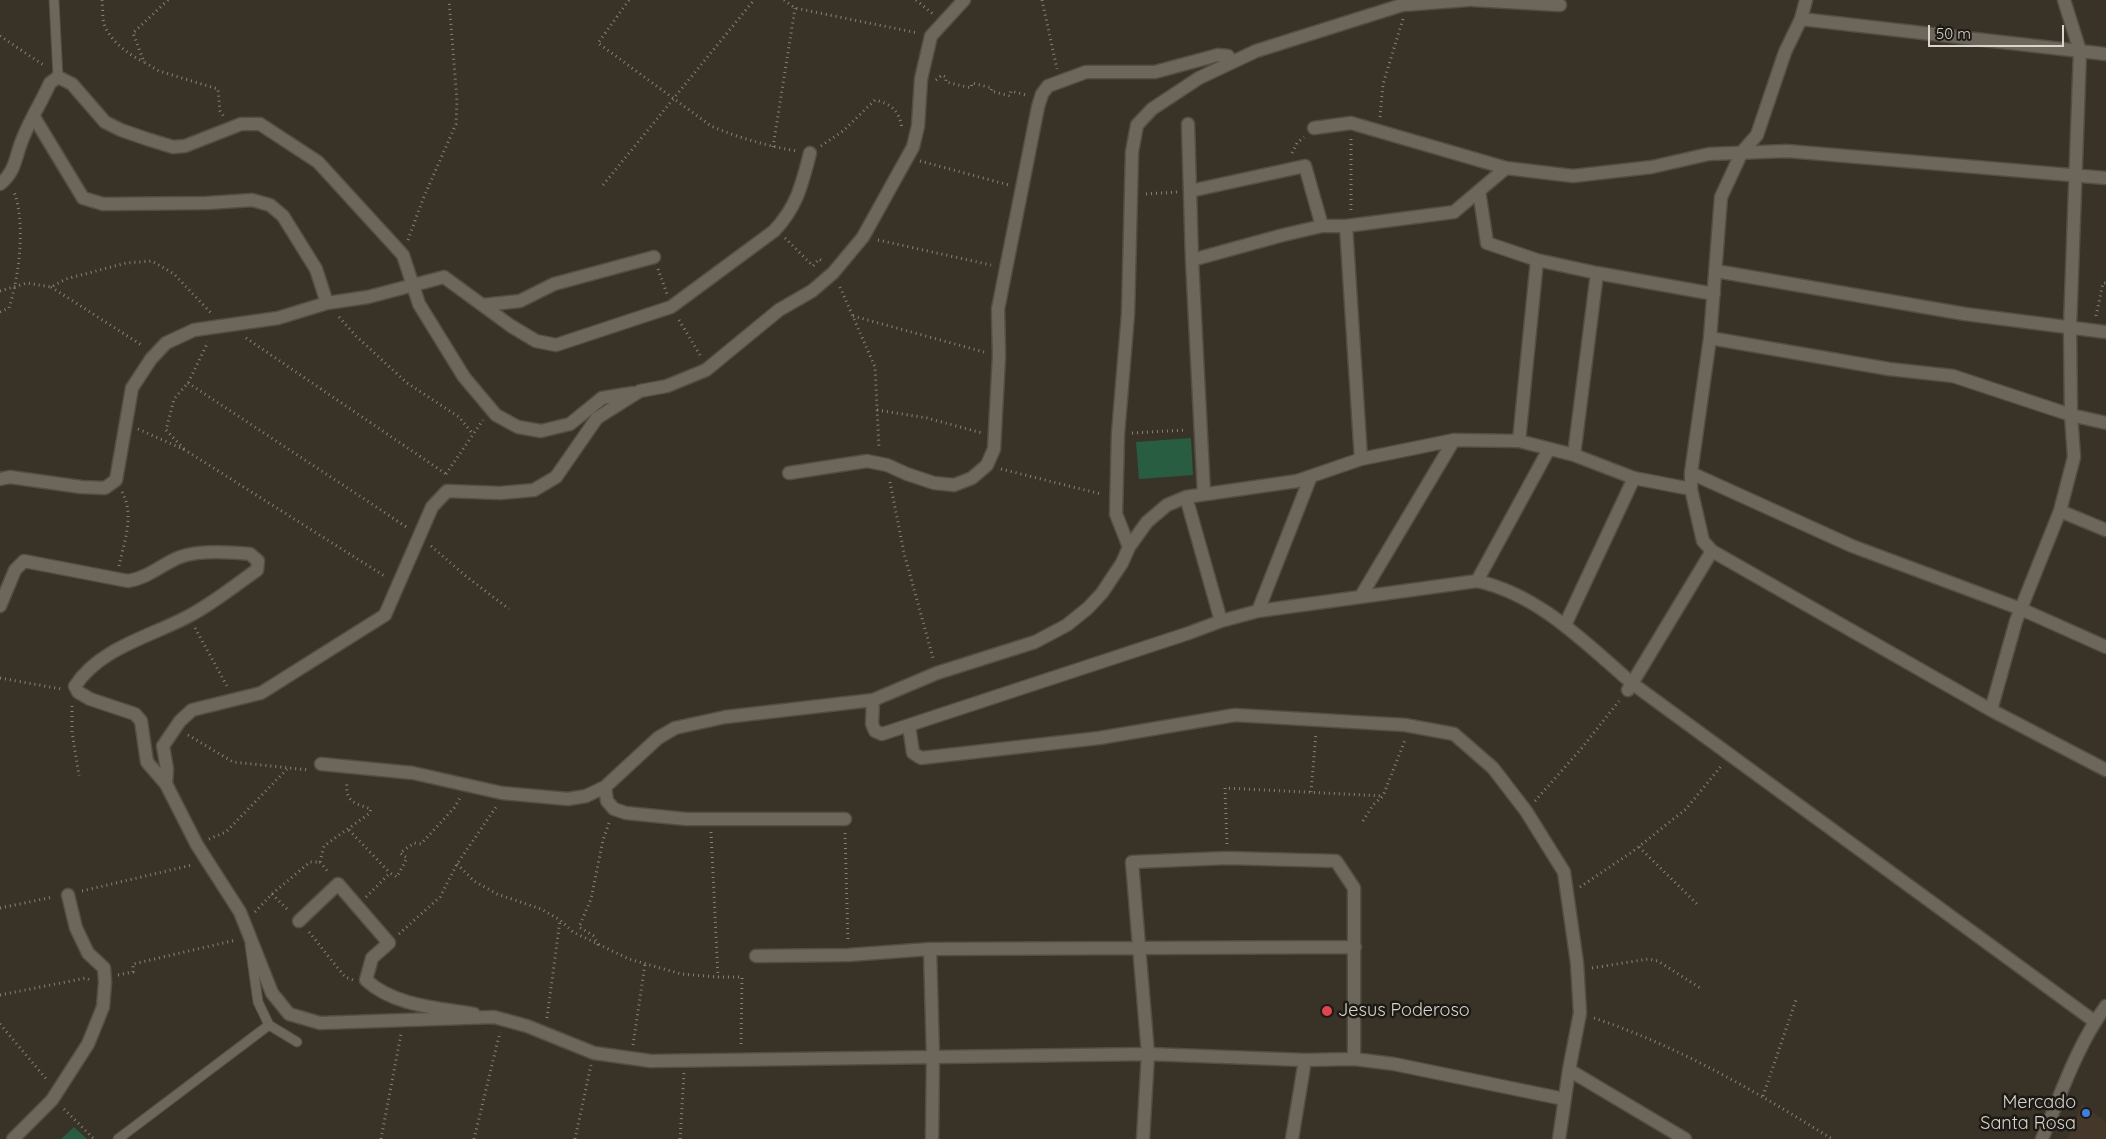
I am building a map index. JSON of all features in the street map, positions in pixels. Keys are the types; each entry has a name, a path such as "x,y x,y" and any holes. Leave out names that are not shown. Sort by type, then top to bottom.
{"street":[{"path":"4,180 16,164 21,143 54,80 72,84 105,122 121,130 173,147 185,146 241,124 260,124 318,162 403,255 419,304 464,377 496,415 518,427 542,431 570,424 602,398 668,386 706,370 779,310 812,291 834,271 863,237 908,158 918,126 920,79 930,36 964,0"},
{"path":"1129,548 1116,514 1118,434 1128,314 1132,152 1138,126 1152,109 1199,78 1256,51 1408,4 1468,0"},
{"path":"1473,0 1560,5"},
{"path":"1806,0 1802,19 1785,52 1757,135 1742,152 1721,197 1710,338 1691,473 1691,489 1703,541 1712,551 1991,710 2106,770"},
{"path":"1991,710 2021,609 2060,511 2074,457 2071,415 2070,327 2080,51 2064,0"},
{"path":"1802,19 2106,54"},
{"path":"789,473 858,462 883,464 934,483 954,485 972,478 987,465 994,449 999,356 998,309 1021,188 1042,94 1048,86 1086,72 1156,72 1218,55 1228,56 1232,62"},
{"path":"34,117 84,198 103,204 207,203 252,200 270,205 283,216 316,269 327,303"},
{"path":"1314,128 1351,123 1506,168 1574,176 1652,167 1709,154 1787,151 2106,178"},
{"path":"1188,124 1192,260 1204,494"},
{"path":"0,479 10,477 81,488 105,488 116,480 132,388 166,343 194,330 278,318 327,303 368,297 444,276 511,326 536,341 556,345 671,307 774,230 785,219 800,193 810,153"},
{"path":"1190,191 1305,166 1322,226"},
{"path":"1192,260 1322,226 1348,226 1454,212 1506,168"},
{"path":"1479,192 1487,243 1537,260 1597,274 1714,294"},
{"path":"1348,226 1361,458"},
{"path":"483,305 520,301 554,284 654,257"},
{"path":"1519,441 1537,260"},
{"path":"1716,271 1965,314 2106,332"},
{"path":"1574,454 1597,274"},
{"path":"1710,338 1889,369 1952,376 2071,415 2106,423"},
{"path":"166,784 167,769 163,746 192,710 261,693 385,614 432,507 446,491 500,492 534,490 556,476 597,418 640,391"},
{"path":"1361,596 1454,440"},
{"path":"321,764 413,773 502,793 568,799 586,796 605,786 658,738 675,728 725,717 873,700 936,673 1035,642 1067,624 1088,608 1102,593 1147,522 1167,505 1186,497 1297,481 1361,458 1454,440 1519,441 1574,454 1634,478 1691,489"},
{"path":"1476,581 1549,449"},
{"path":"1691,473 1852,546 2021,609 2106,648"},
{"path":"1258,610 1311,476"},
{"path":"1565,625 1634,478"},
{"path":"1186,497 1221,621"},
{"path":"2060,511 2106,530"},
{"path":"1630,687 1712,551"},
{"path":"0,606 15,570 24,561 128,581 142,579 181,556 195,554 250,554 258,561 257,570 188,617 114,651 81,677 75,686 78,692 90,700 135,714 141,721 147,762 166,784 197,845 240,912 272,993 289,1014 320,1023 498,1018"},
{"path":"873,700 872,724 875,731 882,734 1258,610 1476,581 1496,585 1533,603 1565,625 1630,687 1731,755 2094,1022"},
{"path":"908,726 913,753 921,758 1099,738 1235,715 1410,726 1454,734 1493,768 1526,810 1564,872 1577,963 1580,1013 1564,1099 1559,1139"},
{"path":"605,786 607,800 614,808 626,813 710,819 845,819"},
{"path":"1143,1139 1148,1054 1132,862 1227,858 1336,861 1354,888 1354,1059"},
{"path":"299,921 338,884 389,943 372,958 370,964 366,980 375,988 409,1003 498,1018 527,1026 594,1052 650,1061 1148,1054 1305,1060 1354,1059 1394,1064 1564,1099"},
{"path":"13,1139 52,1100 88,1044 103,1007 104,968 88,953 76,928 68,895"},
{"path":"756,956 848,955 930,949 1355,947"},
{"path":"930,949 933,1056 932,1139"},
{"path":"2042,1139 2080,1050 2094,1022 2106,1006"},
{"path":"1292,1139 1305,1060"},
{"path":"1569,1070 1685,1139"}],"lane":[{"path":"54,0 54,80"},
{"path":"249,937 258,1002 269,1026 297,1042"},
{"path":"118,1139 269,1026"}],"path":[{"path":"102,0 104,24 115,42 133,57 159,71 218,89 220,111 232,128"},
{"path":"144,62 133,33 168,0"},
{"path":"403,255 422,199 456,124 457,101 450,0"},
{"path":"628,0 598,43 711,126 773,147 810,153 843,131 874,100 886,103 899,116 902,133"},
{"path":"603,184 754,0"},
{"path":"784,0 795,8 930,36"},
{"path":"916,0 942,22"},
{"path":"1042,0 1060,82"},
{"path":"1378,130 1383,84 1408,4"},
{"path":"773,147 795,8"},
{"path":"0,36 46,67 54,80"},
{"path":"920,79 933,82 942,76 946,77 946,82 971,88 972,83 992,88 991,91 1010,96 1011,92 1028,96 1029,91 1042,94"},
{"path":"1348,226 1351,123"},
{"path":"1289,169 1297,143 1314,128"},
{"path":"908,158 1021,188"},
{"path":"0,312 9,308 16,285 20,243 17,200 4,180"},
{"path":"1131,194 1190,191"},
{"path":"785,219 793,228 784,237 813,266 819,259 834,271 875,367 883,464 904,553 936,673"},
{"path":"863,237 1006,268"},
{"path":"51,287 66,279 126,263 152,261 174,274 222,326"},
{"path":"0,291 27,283 51,287 156,354"},
{"path":"2093,330 2103,283 2106,284"},
{"path":"327,303 356,336 400,376 459,417 473,434"},
{"path":"853,316 999,356"},
{"path":"240,334 446,474 492,409"},
{"path":"185,450 166,430 174,400 188,382 210,338"},
{"path":"188,382 419,535 467,578 509,609"},
{"path":"878,410 927,418 994,436"},
{"path":"137,422 136,428 185,450 398,584"},
{"path":"1118,434 1202,429"},
{"path":"987,465 1117,498"},
{"path":"116,480 127,501 127,536 123,546"},
{"path":"188,617 233,699"},
{"path":"0,678 61,689 66,697"},
{"path":"1526,810 1581,749 1630,687"},
{"path":"79,776 72,732 72,704 90,700"},
{"path":"1311,792 1317,720"},
{"path":"1363,821 1373,805 1383,796 1410,726"},
{"path":"176,728 233,762 290,767 321,773 321,764"},
{"path":"1567,895 1638,847 1686,809 1731,755"},
{"path":"197,845 226,832 290,767"},
{"path":"240,912 255,912 272,894 310,862 320,862 324,846 349,830 370,813 370,809 352,803 346,793 349,767"},
{"path":"349,830 390,873 397,876 407,858 400,853 414,843 421,844 454,808 467,784"},
{"path":"1227,858 1225,788 1383,796"},
{"path":"389,943 440,897 458,864 494,811 502,793"},
{"path":"598,945 594,936 578,928 591,899 603,840 614,808"},
{"path":"710,819 718,978"},
{"path":"845,819 848,955"},
{"path":"1638,847 1696,904"},
{"path":"0,908 68,895 208,861"},
{"path":"458,864 474,881 497,894 541,909 560,920 573,932 628,959 681,974 718,978 742,977 741,1059"},
{"path":"357,906 390,873"},
{"path":"272,894 299,921 345,977 375,988"},
{"path":"546,1034 547,1007 560,920"},
{"path":"0,995 86,978 92,981 116,984 117,975 133,972 134,964 249,937"},
{"path":"1576,971 1648,960 1658,961 1700,988"},
{"path":"631,1058 645,964"},
{"path":"1762,1096 1796,1000"},
{"path":"1580,1013 1634,1031 1762,1096 1832,1139"},
{"path":"474,1139 498,1018"},
{"path":"381,1139 404,1021"},
{"path":"574,1139 594,1052"},
{"path":"680,1139 684,1060"}],"shaded area":[{"name":"Mercado Santa Rosa","path":"2082,1104 2106,1122 2106,1139 2067,1139"}],"green space":[{"path":"1191,438 1193,475 1139,479 1136,442"},
{"path":"74,1127 87,1139 61,1139"}],"place":[{"name":"Jesus Poderoso","path":"1327,1011"},
{"name":"Mercado Santa Rosa","path":"2086,1113"}]}
